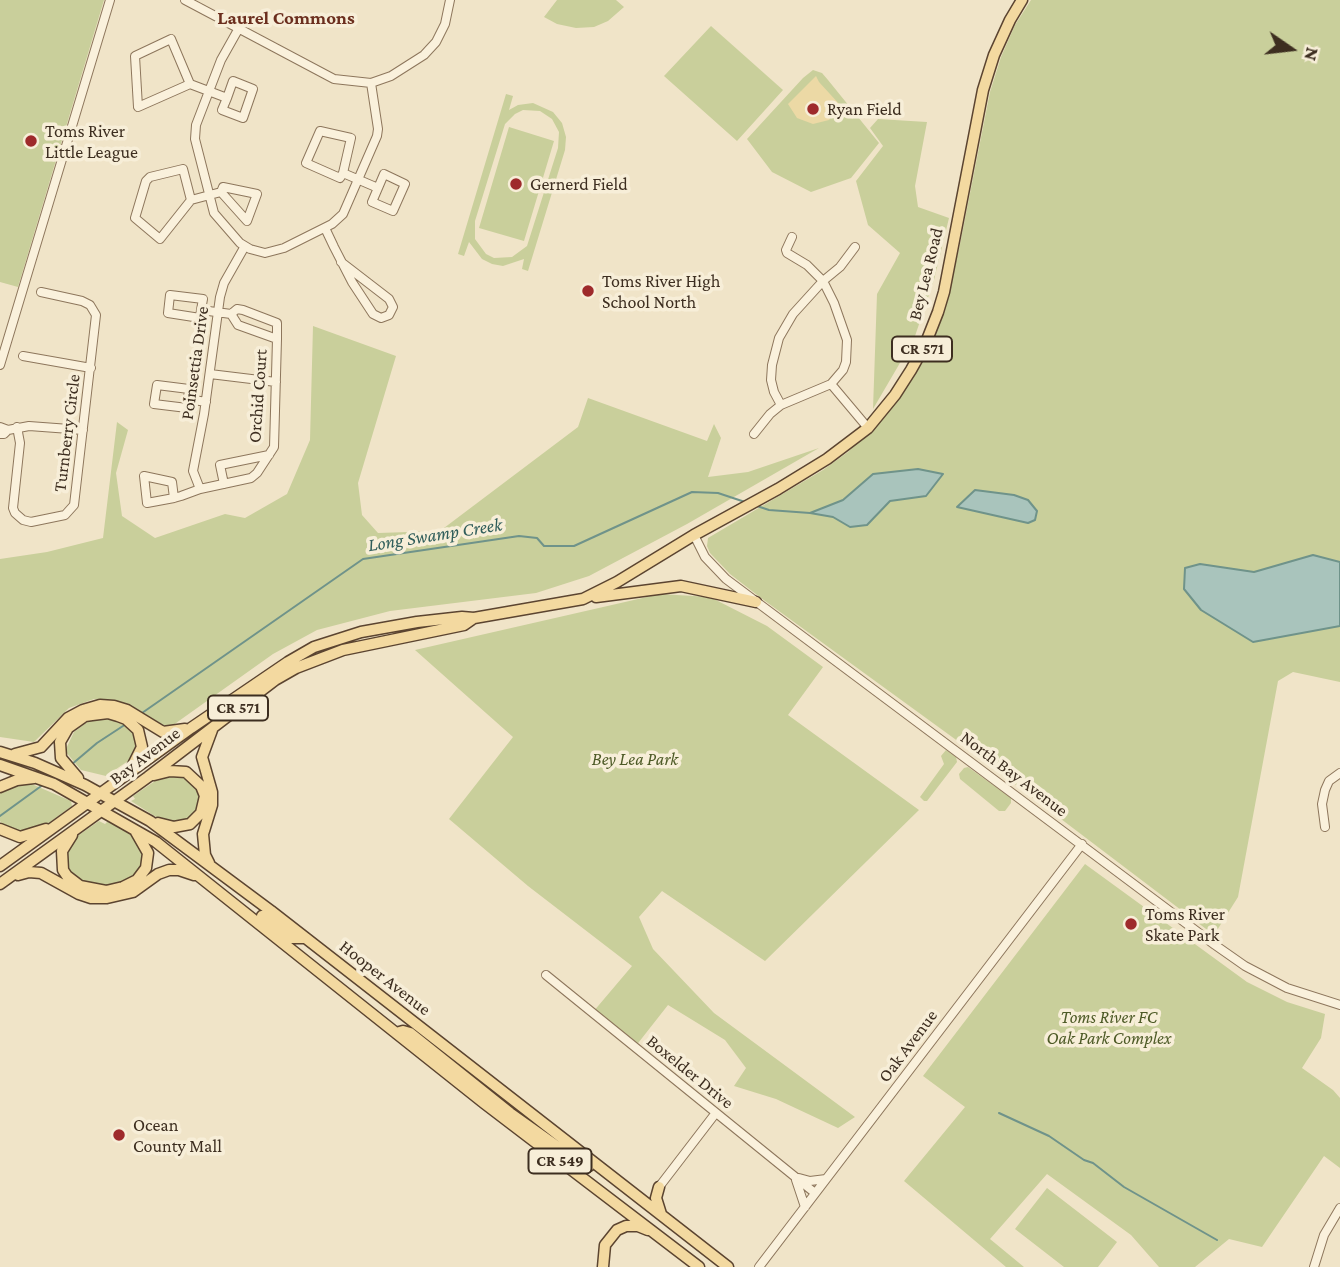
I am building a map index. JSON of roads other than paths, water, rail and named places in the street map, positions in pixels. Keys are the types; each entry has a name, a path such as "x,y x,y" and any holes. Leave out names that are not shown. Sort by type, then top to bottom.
{"main road":[{"name":"Bey Lea Road","path":"694,535 827,459 868,428 911,370 925,345 944,292 983,90 994,55 1022,0"},
{"name":"Bay Avenue","path":"0,866 191,728 314,647 361,632 428,620 474,618 583,598 617,582 694,535"},
{"path":"583,598 681,586 756,602"},
{"name":"Bay Avenue","path":"3,879 148,777 275,680 321,657 373,643 464,625 474,618"},
{"path":"6,753 41,747 68,718 91,707 114,706 133,719 141,737 142,747 127,775"},
{"path":"6,753 64,771 60,743 68,728 78,721 99,714 108,713 133,719 163,732 191,728"},
{"path":"210,865 205,855 203,834 212,806 212,792 202,757 204,746 214,726"},
{"name":"Hooper Avenue","path":"0,765 54,784 156,842 484,1103 699,1267"},
{"name":"Hooper Avenue","path":"64,771 150,821 210,865 727,1267"},
{"path":"148,777 170,771 186,772 201,786 205,796 201,813 190,824 174,827 150,821"},
{"path":"0,788 17,780 38,778"},
{"path":"76,829 62,851 63,870 80,886 106,891 131,883 142,875 146,868 148,853 132,827"},
{"path":"0,829 20,836 52,828"},
{"path":"3,879 52,828"},
{"path":"3,879 29,872 41,873 90,898 107,898 132,891 169,870 179,870 206,881"},
{"path":"226,897 238,898 286,935 304,938"},
{"path":"371,991 376,1018"},
{"path":"396,1033 410,1033 465,1079 572,1157 610,1176"},
{"path":"628,1191 650,1192 659,1186"},
{"path":"659,1186 657,1208 663,1217"},
{"path":"603,1267 605,1245 617,1230 626,1226 638,1226 655,1233"}],"street":[{"path":"0,365 110,0"},
{"path":"186,0 334,79 371,83 391,76 425,55 436,42 445,24 450,0"},
{"path":"239,28 221,60 195,132 208,195 218,219 245,246 258,252 275,252 325,228 343,214 377,136 371,83"},
{"path":"190,85 171,40 135,56 138,107 190,85 227,98"},
{"path":"233,81 253,89 243,118 222,110 227,98 233,81"},
{"path":"320,131 351,138 343,173 340,178 306,163 320,131"},
{"path":"191,200 183,169 150,177 146,181 135,218 160,239 191,200 221,192 223,187 257,194 247,220 221,192"},
{"path":"343,173 378,188"},
{"path":"384,174 405,184 393,211 372,202 378,188 384,174"},
{"path":"325,228 341,261 373,314 381,318 389,315 393,307 389,299 341,261"},
{"path":"754,434 781,405 831,384 844,370 848,349 838,312 823,281 807,265 787,253 792,237"},
{"name":"Poinsettia Drive","path":"200,489 193,471 206,402 218,312 224,283 245,246"},
{"path":"781,405 771,380 779,338 793,314 823,281 840,267 855,247"},
{"name":"Turnberry Circle","path":"6,429 20,443 13,508 19,517 31,522 65,515 74,505 96,324 94,310 82,301 41,292"},
{"path":"170,295 203,299 201,310 200,318 167,313 170,295"},
{"name":"Orchid Court","path":"174,498 200,489 251,478 274,447 277,323 243,310 237,309 231,314 201,310"},
{"name":"Orchid Court","path":"231,314 238,325 277,340"},
{"path":"23,356 91,369"},
{"path":"210,373 276,382"},
{"path":"831,384 868,428"},
{"path":"157,385 189,389 188,399 187,408 154,404 157,385"},
{"path":"188,399 206,402"},
{"path":"6,429 29,426 83,430"},
{"name":"Orchid Court","path":"224,484 220,465 269,455"},
{"path":"144,476 172,482 174,498 147,503 144,476"},
{"name":"North Bay Avenue","path":"694,535 715,569 756,602 1253,971 1287,988 1340,1005"},
{"path":"1325,827 1322,804 1325,790 1329,781 1340,773"},
{"name":"Oak Avenue","path":"760,1267 1082,844"},
{"name":"Boxelder Drive","path":"546,975 815,1193"},
{"path":"659,1186 715,1114"},
{"path":"796,1177 810,1181 826,1179"},
{"path":"796,1177 804,1207"},
{"path":"1314,1267 1324,1234 1340,1208"},
{"path":"1332,1219 1340,1225"}],"water":[{"path":"918,469 943,474 926,496 890,501 867,525 850,527 833,517 810,513 843,500 873,474"},
{"path":"975,490 1014,495 1028,500 1037,511 1035,520 1028,523 957,507"},
{"path":"1313,555 1340,562 1340,626 1253,642 1201,610 1184,589 1185,568 1200,564 1254,572"}],"waterway":[{"name":"Long Swamp Creek","path":"142,713 363,559 519,536 537,538 544,546 574,546 692,492 718,493 745,502"},
{"name":"Long Swamp Creek","path":"757,506 769,510 810,513"},
{"name":"Long Swamp Creek","path":"71,765 126,724"},
{"name":"Long Swamp Creek","path":"0,816 44,784"},
{"path":"999,1113 1049,1136 1084,1160 1093,1163 1124,1187 1217,1240"}],"place":[{"name":"Ryan Field","path":"813,109"},
{"name":"Toms River Little League","path":"31,141"},
{"name":"Gernerd Field","path":"516,184"},
{"name":"Toms River High School North","path":"588,291"},
{"name":"Toms River Skate Park","path":"1131,924"},
{"name":"Ocean County Mall","path":"119,1135"}],"district":[{"name":"Laurel Commons","path":"286,18"}],"park label":[{"name":"Bey Lea Park","path":"635,759"},
{"name":"Toms River FC Oak Park Complex","path":"1109,1027"}]}
